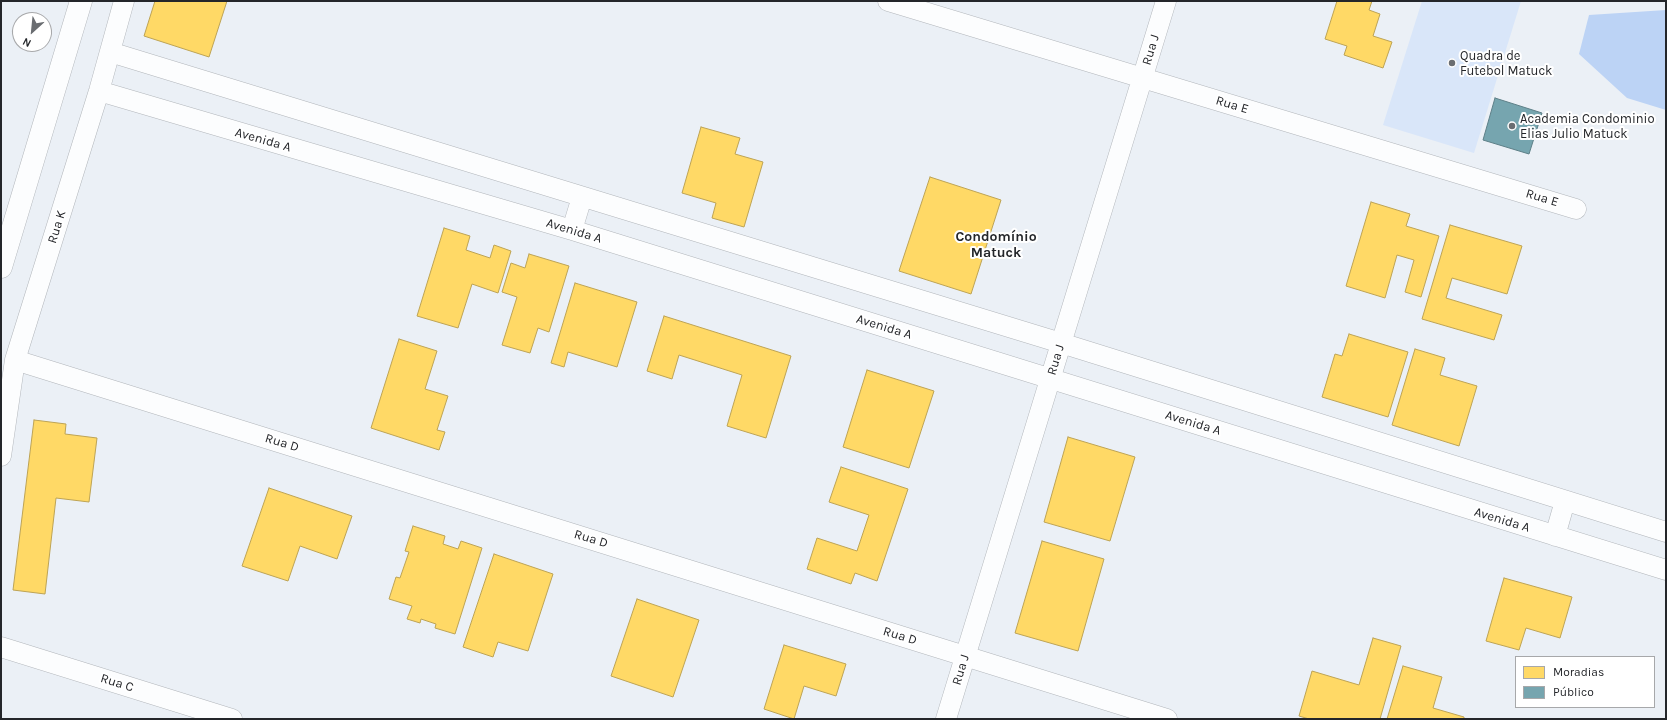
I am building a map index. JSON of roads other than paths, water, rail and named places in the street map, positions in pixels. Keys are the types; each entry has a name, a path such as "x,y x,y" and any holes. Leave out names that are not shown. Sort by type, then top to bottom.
{"street":[{"path":"1,267 81,1"},
{"name":"Rua K","path":"1,456 15,360 99,92 124,1"},
{"name":"Rua E","path":"888,1 1576,208"},
{"name":"Rua J","path":"946,719 1166,1"},
{"path":"110,52 1061,343 1666,532"},
{"name":"Avenida A","path":"99,92 572,230 1666,570"},
{"path":"572,230 582,197"},
{"name":"Rua D","path":"15,360 1167,719"},
{"path":"1555,536 1565,501"},
{"name":"Rua C","path":"1,647 232,719"}],"place":[{"name":"Quadra de Futebol Matuck","path":"1452,63"},
{"name":"Academia Condominio Elias Julio Matuck","path":"1512,126"}],"district":[{"name":"Condomínio Matuck","path":"996,246"}]}
